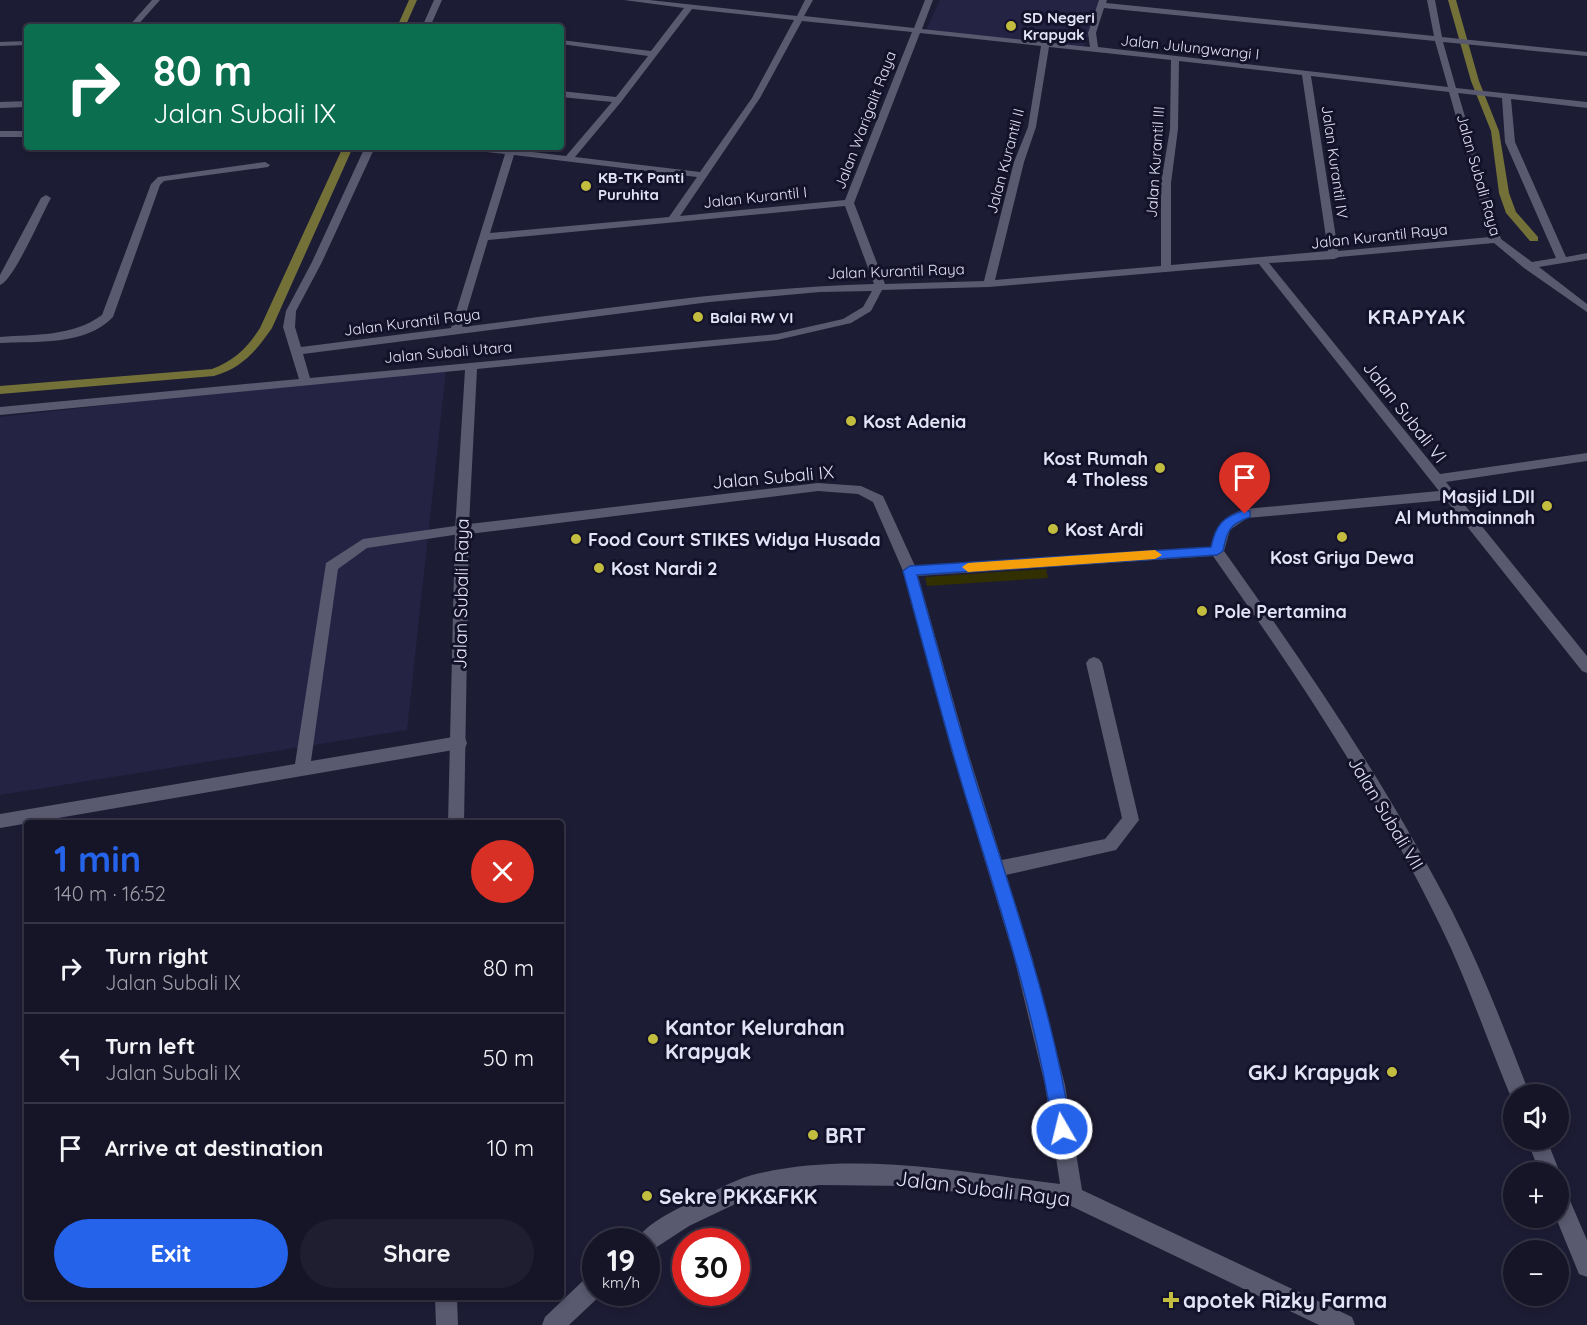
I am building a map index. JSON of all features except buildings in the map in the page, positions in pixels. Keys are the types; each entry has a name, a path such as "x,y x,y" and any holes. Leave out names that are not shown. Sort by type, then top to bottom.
{"street":[{"path":"135,24 156,0"},
{"path":"430,24 438,0"},
{"name":"Jalan Julungwangi I","path":"628,0 797,20 1175,58 1587,105"},
{"path":"672,220 756,98 809,0"},
{"name":"Jalan Warigalit Raya","path":"879,285 849,203 914,32 929,0"},
{"name":"Jalan Subali Raya","path":"1431,0 1438,38 1458,89 1496,240 1533,265 1587,309"},
{"path":"1094,50 1092,33 1102,3 1587,54"},
{"path":"568,159 618,100 690,6"},
{"path":"564,42 653,54"},
{"path":"0,44 24,43"},
{"name":"Jalan Kurantil II","path":"989,284 1019,162 1032,127 1045,46"},
{"name":"Jalan Kurantil III","path":"1166,269 1166,183 1174,129 1175,58"},
{"name":"Jalan Kurantil IV","path":"1306,73 1334,256"},
{"path":"564,94 618,100"},
{"path":"1506,95 1510,142 1561,261"},
{"path":"0,105 24,104"},
{"path":"0,134 24,134"},
{"path":"305,381 298,351 289,327 291,311 317,262 368,150"},
{"path":"493,150 703,175"},
{"path":"455,333 510,152"},
{"path":"0,340 66,335 88,329 107,317 156,184 161,179 265,165"},
{"path":"0,282 46,198"},
{"name":"Jalan Kurantil I","path":"484,237 849,203"},
{"name":"Jalan Kurantil Raya","path":"298,351 455,333 710,299 879,285 989,284 1334,256 1496,240"},
{"path":"1533,265 1587,256"},
{"name":"Jalan Subali VI","path":"1263,262 1587,667"},
{"name":"Jalan Subali Utara","path":"0,411 777,337 847,321 867,309 879,285"},
{"name":"Jalan Subali Raya","path":"456,820 462,530 471,365"},
{"path":"1436,479 1587,457"},
{"name":"Jalan Subali IX","path":"302,770 331,567 363,544 818,487 861,490 878,500 910,571 958,749 1023,957 1055,1085 1072,1196"},
{"path":"910,571 1217,551 1220,531 1228,520 1245,514 1448,495"},
{"name":"Jalan Subali VII","path":"1217,551 1293,659 1410,853 1446,919 1476,984 1516,1084"},
{"path":"997,869 1110,845 1131,820 1094,663"},
{"path":"0,820 459,744"},
{"name":"Jalan Subali Raya","path":"660,1233 681,1218 751,1186 819,1175 908,1176 1072,1196 1344,1325"},
{"path":"1569,1223 1587,1266"},
{"path":"553,1325 582,1297"},
{"path":"446,1300 447,1325"}],"shaded area":[{"name":"SD Negeri Krapyak","path":"940,0 1103,0 1084,46 926,30"},
{"path":"446,370 407,730 0,795 0,417"},
{"path":"1046,569 1048,578 927,586 925,577"}],"waterway":[{"path":"402,24 413,0"},
{"path":"1452,0 1475,81 1495,131 1504,193 1511,213 1534,239"},
{"path":"0,390 214,372 233,365 251,350 266,328 347,150"}],"slow traffic":[{"path":"968,567 1155,555"}],"place":[{"name":"SD Negeri Krapyak","path":"1011,26"},
{"name":"KB-TK Panti Puruhita","path":"586,186"},
{"name":"Balai RW VI","path":"698,317"},
{"name":"Kost Adenia","path":"851,421"},
{"name":"Kost Rumah 4 Tholess","path":"1160,468"},
{"name":"Masjid LDII Al Muthmainnah","path":"1547,506"},
{"name":"Kost Ardi","path":"1053,529"},
{"name":"Kost Griya Dewa","path":"1342,537"},
{"name":"Food Court STIKES Widya Husada","path":"576,539"},
{"name":"Kost Nardi 2","path":"599,568"},
{"name":"Pole Pertamina","path":"1202,611"},
{"name":"Kantor Kelurahan Krapyak","path":"653,1039"},
{"name":"GKJ Krapyak","path":"1392,1072"},
{"name":"BRT","path":"813,1135"},
{"name":"Sekre PKK&FKK","path":"647,1196"},
{"name":"apotek Rizky Farma","path":"1171,1300"}],"district":[{"name":"KRAPYAK","path":"1417,316"}],"route":[{"path":"1062,1129 1055,1085 1023,957 958,749 910,571 1217,551 1220,531 1228,520 1245,514"}]}
